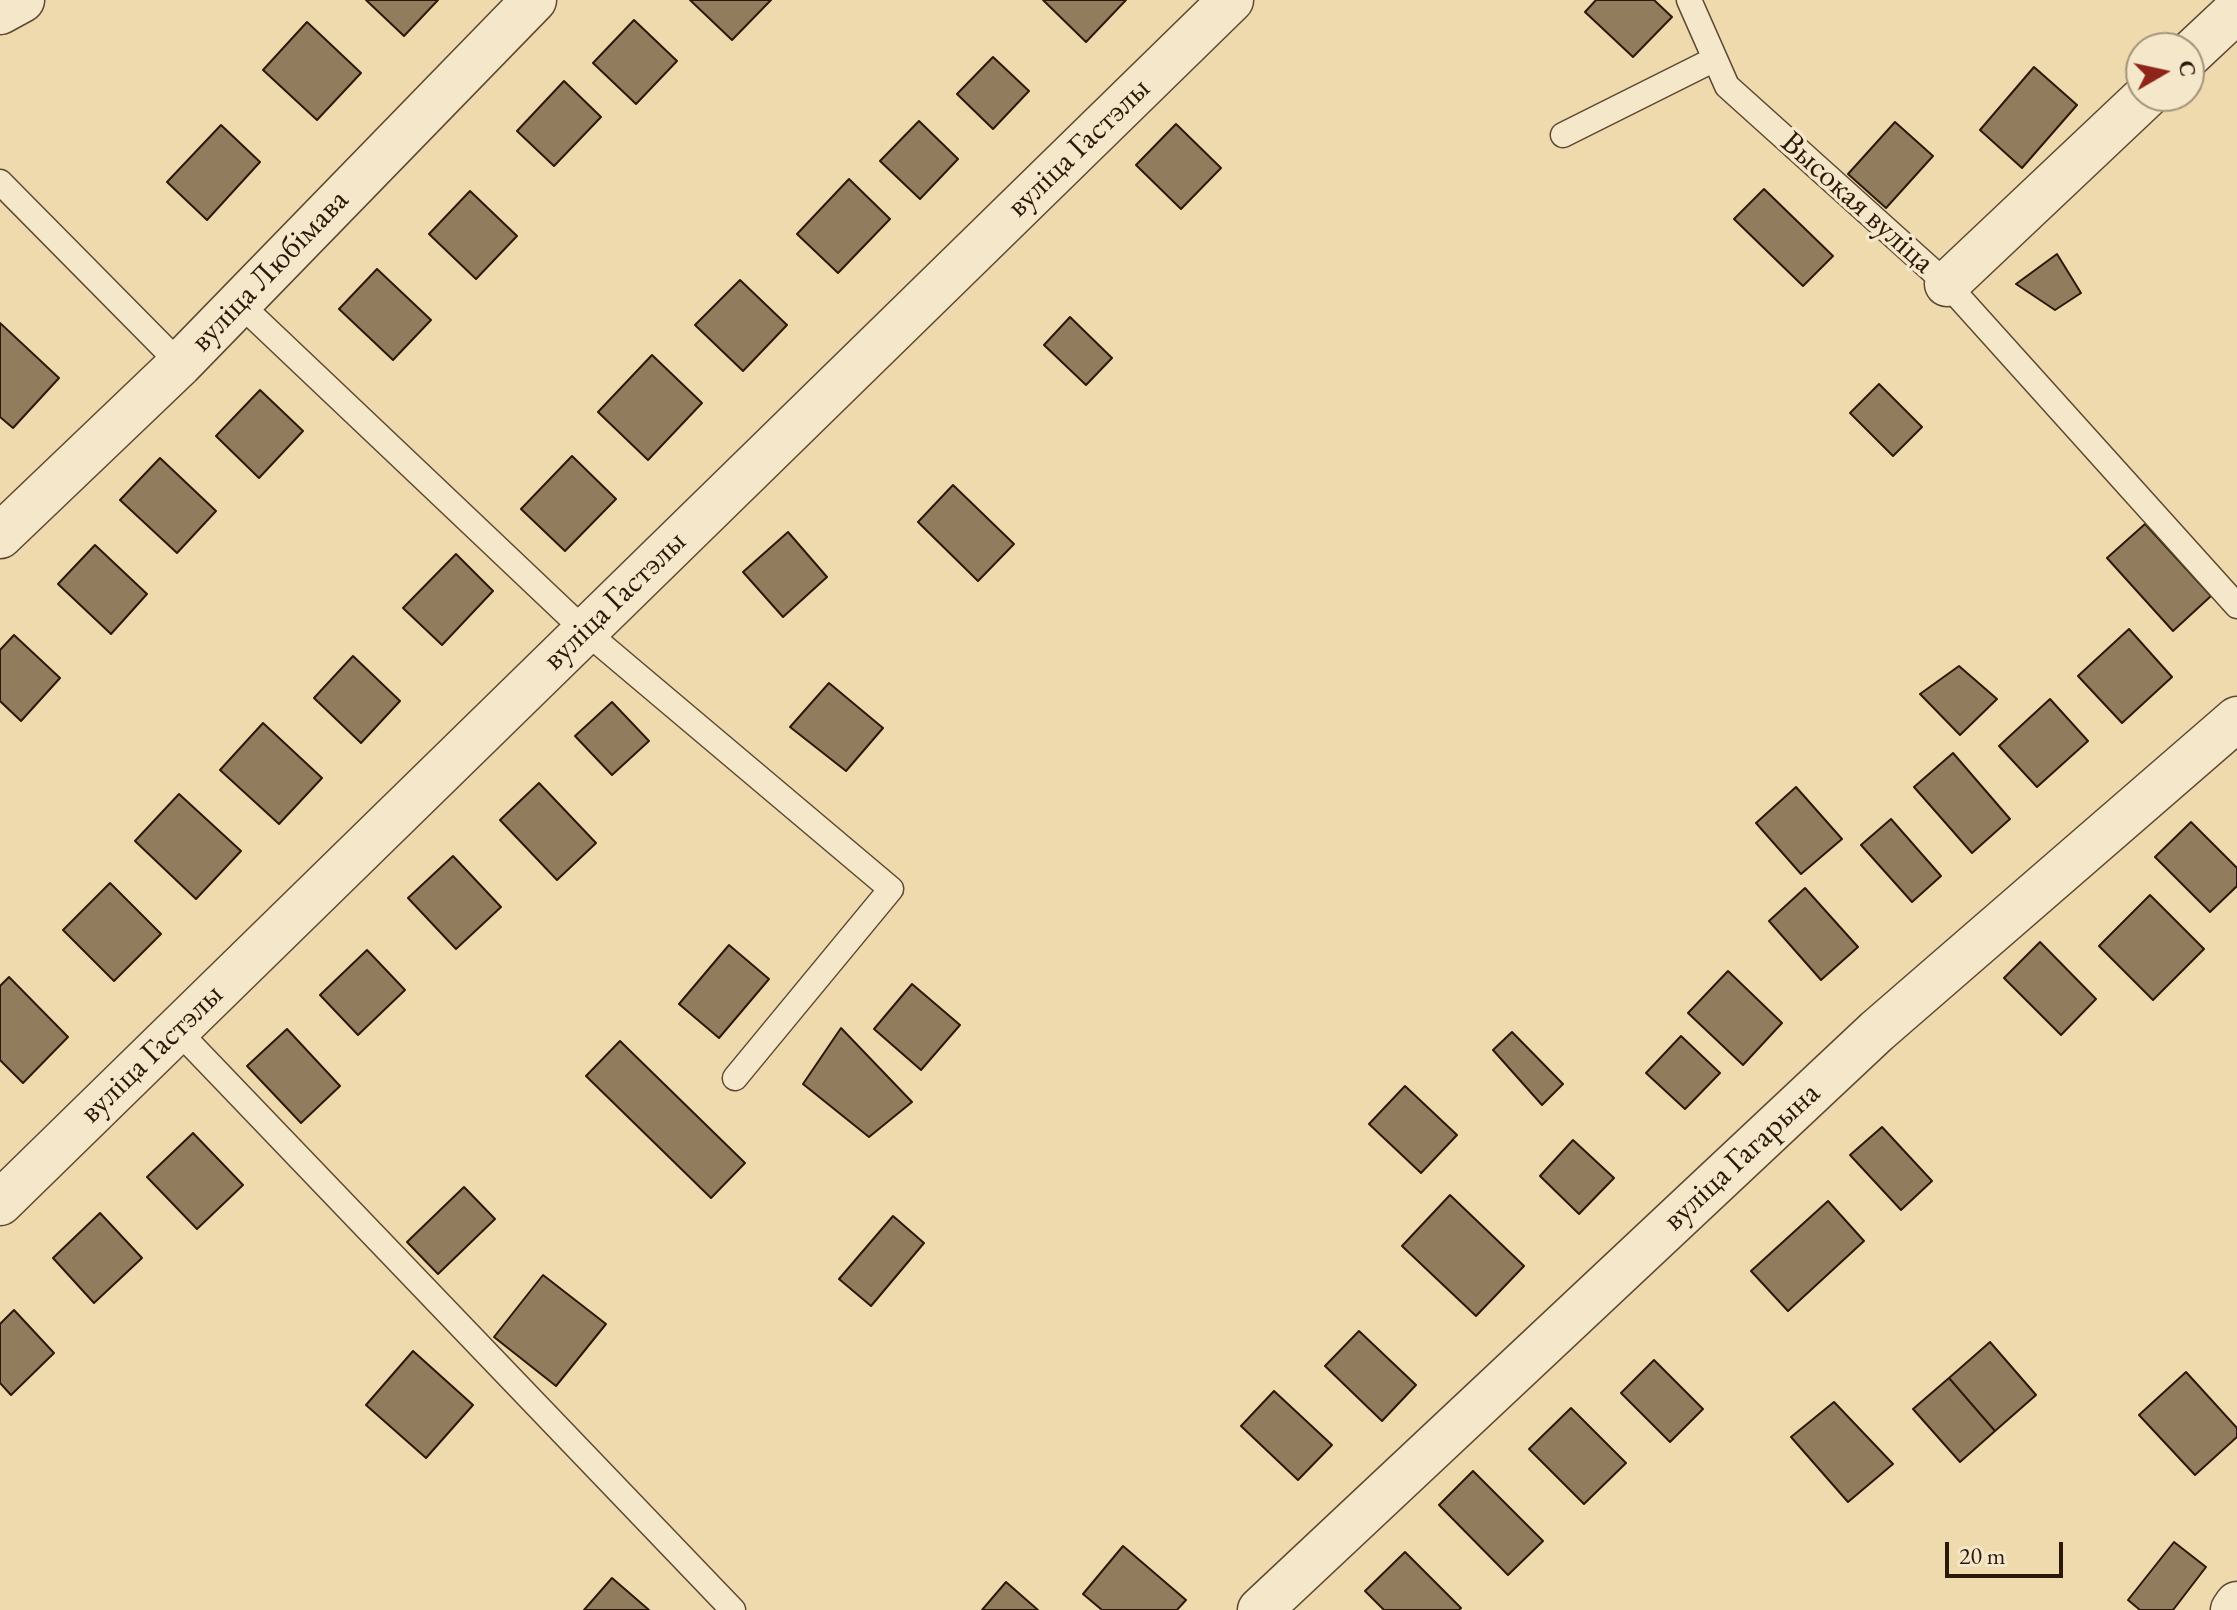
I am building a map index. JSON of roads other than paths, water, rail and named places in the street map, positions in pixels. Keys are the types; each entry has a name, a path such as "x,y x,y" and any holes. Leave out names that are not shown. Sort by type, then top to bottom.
{"street":[{"path":"0,12 22,0"},
{"name":"вуліца Любімава","path":"0,536 180,364 534,0"},
{"name":"вуліца Гастэлы","path":"0,1203 1231,0"},
{"path":"2205,36 2228,8"},
{"name":"Высокая вуліца","path":"1947,284 2129,112"},
{"name":"вуліца Гагарына","path":"1260,1610 1877,1031 2237,719"},
{"path":"2233,1610 2237,1604"}],"lane":[{"name":"Высокая вуліца","path":"1689,0 1727,86 1947,284"},
{"path":"1563,135 1715,59"},
{"path":"0,182 180,364"},
{"path":"1947,284 2237,606"},
{"path":"239,303 585,631 891,889 735,1078"},
{"path":"177,1030 733,1610"}]}
